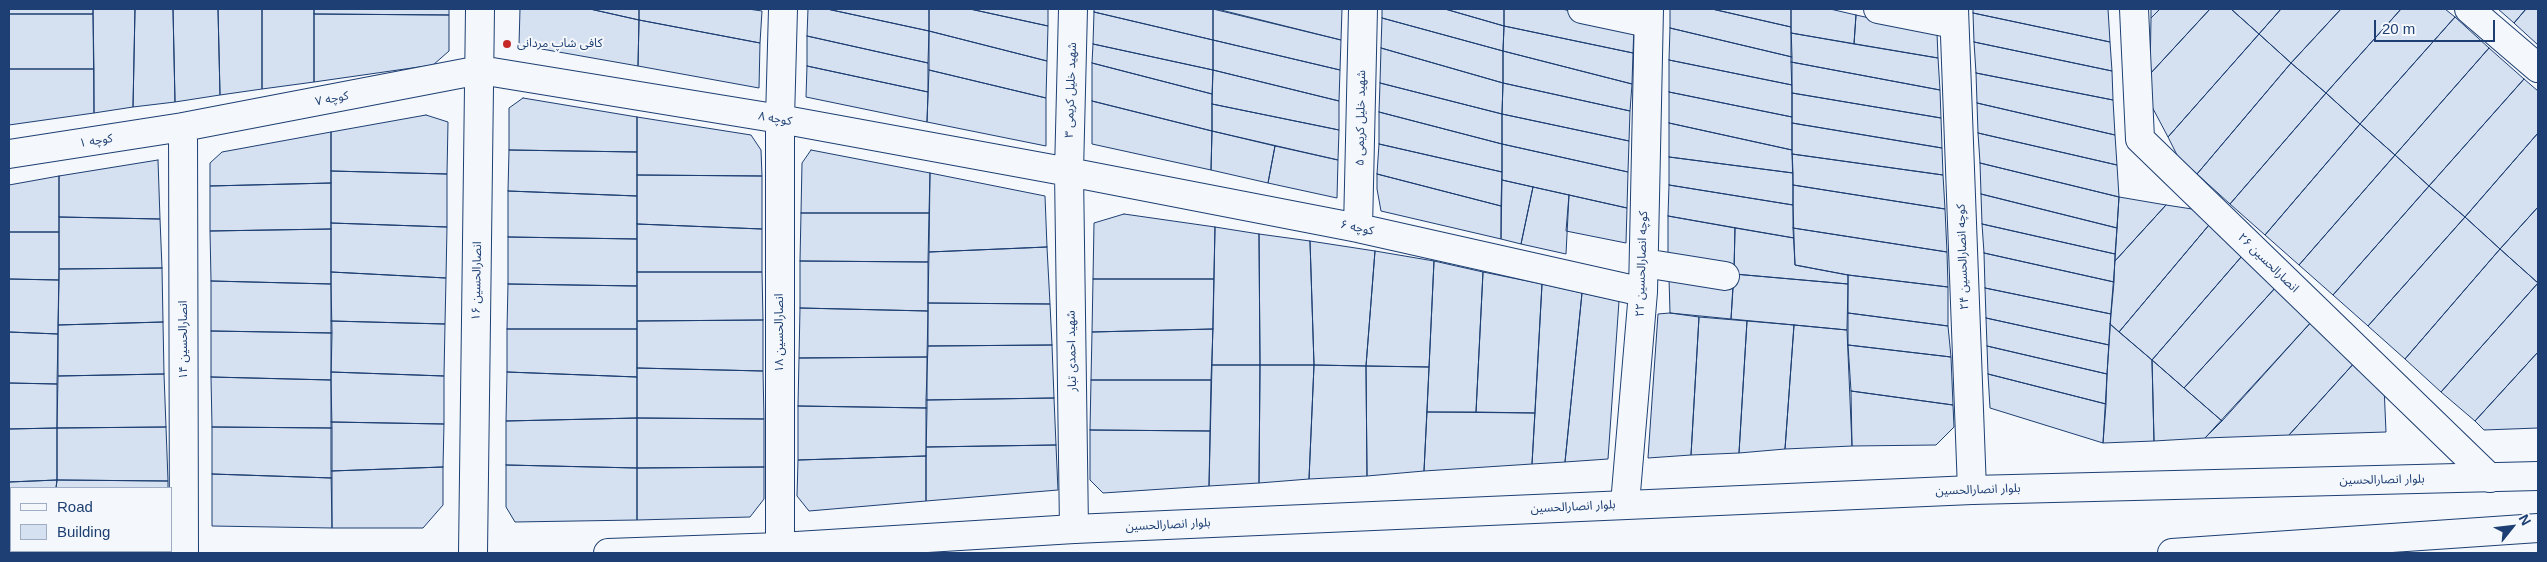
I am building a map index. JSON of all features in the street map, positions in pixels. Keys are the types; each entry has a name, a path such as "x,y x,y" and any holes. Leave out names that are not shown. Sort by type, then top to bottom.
{"street":[{"name":"انصارالحسین ۱۶","path":"473,553 480,9"},
{"name":"انصارالحسین ۱۸","path":"780,547 780,119 783,9"},
{"name":"شهید خلیل کریمی ۳","path":"1069,172 1073,9"},
{"name":"شهید خلیل کریمی ۵","path":"1358,228 1363,9"},
{"path":"1582,9 1649,16"},
{"path":"1878,9 1954,16"},
{"name":"انصارالحسین ۲۶","path":"2134,9 2140,139 2490,478"},
{"path":"2469,9 2538,68"},
{"name":"کوچه انصارالحسین ۲۲","path":"1625,504 1643,292 1649,16"},
{"name":"کوچه انصارالحسین ۲۴","path":"1954,16 1972,490"},
{"name":"کوچه ۸","path":"480,70 780,119 1069,172"},
{"name":"کوچه ۷","path":"184,127 480,70"},
{"name":"کوچه ۱","path":"9,154 184,127"},
{"name":"انصارالحسین ۱۴","path":"184,127 184,553"},
{"name":"کوچه ۶","path":"1069,172 1358,228 1643,292"},
{"name":"شهید احمدی تبار","path":"1069,172 1074,529"},
{"path":"1644,263 1725,276"},
{"name":"بلوار انصارالحسین","path":"608,553 780,547 1074,529 1625,504 1972,490 2490,478 2537,475"},
{"path":"2172,553 2538,528"},
{"path":"2380,553 2410,538"}],"building":[{"path":"9,9 93,9 93,14 9,14"},
{"path":"93,9 135,9 133,107 94,113"},
{"path":"135,9 173,9 175,102 133,107"},
{"path":"173,9 218,9 220,95 175,102"},
{"path":"218,9 262,9 262,89 220,95"},
{"path":"262,9 314,9 314,82 262,89"},
{"path":"314,9 449,9 449,15 314,14"},
{"path":"520,9 590,9 639,20 638,66 519,45"},
{"path":"590,9 639,9 639,20"},
{"path":"639,9 748,9 762,11 760,43 639,20"},
{"path":"808,9 827,9 929,31 928,63 807,36"},
{"path":"827,9 929,9 929,31"},
{"path":"929,9 970,9 1048,26 1047,61 929,31"},
{"path":"970,9 1048,9 1048,26"},
{"path":"1094,9 1213,9 1213,40 1094,12"},
{"path":"1213,9 1341,40 1340,70 1213,40"},
{"path":"1217,9 1342,9 1341,40"},
{"path":"1382,9 1445,9 1504,26 1503,51 1382,18"},
{"path":"1445,9 1504,9 1504,26"},
{"path":"1504,9 1562,9 1634,26 1633,53 1504,26"},
{"path":"1670,9 1712,9 1791,27 1792,57 1670,28"},
{"path":"1712,9 1791,9 1791,27"},
{"path":"1791,9 1830,9 1856,15 1854,44 1791,33"},
{"path":"1973,9 2108,9 2110,42 1973,13"},
{"path":"2151,9 2160,9 2151,18"},
{"path":"2160,9 2210,9 2150,74 2151,18"},
{"path":"2210,9 2231,9 2259,34 2168,137 2150,103 2150,74"},
{"path":"2231,9 2281,9 2259,34"},
{"path":"2281,9 2341,9 2291,63 2259,34"},
{"path":"2341,9 2401,9 2326,93 2291,63"},
{"path":"2401,9 2445,9 2455,17 2360,124 2326,93"},
{"path":"2498,9 2526,9 2514,23"},
{"path":"2526,9 2538,9 2538,45 2514,23"},
{"path":"1094,12 1213,40 1213,70 1093,44"},
{"path":"1973,13 2110,42 2112,71 1974,42"},
{"path":"9,14 93,14 94,69 9,69"},
{"path":"314,14 449,15 449,51 433,65 314,82"},
{"path":"1856,15 1937,33 1938,58 1854,44"},
{"path":"2455,17 2489,48 2395,155 2360,124"},
{"path":"1382,18 1503,51 1503,83 1381,48"},
{"path":"639,20 760,43 759,88 638,66"},
{"path":"1504,26 1633,53 1632,84 1503,51"},
{"path":"1670,28 1792,57 1792,85 1669,60"},
{"path":"929,31 1047,61 1046,98 929,70"},
{"path":"1791,33 1938,58 1940,90 1791,62"},
{"path":"2259,34 2291,63 2197,174 2179,159 2168,137"},
{"path":"807,36 928,63 928,92 807,66"},
{"path":"1213,40 1340,70 1339,101 1213,70"},
{"path":"1974,42 2112,71 2113,100 1976,73"},
{"path":"1093,44 1213,70 1212,94 1092,63"},
{"path":"1381,48 1503,83 1502,114 1380,83"},
{"path":"2489,48 2524,79 2429,186 2395,155"},
{"path":"1503,51 1632,84 1630,111 1503,83"},
{"path":"1669,60 1792,85 1792,117 1669,92"},
{"path":"1791,62 1940,90 1941,118 1792,93"},
{"path":"1092,63 1212,94 1212,131 1092,101"},
{"path":"2291,63 2326,93 2230,204 2197,174"},
{"path":"807,66 928,92 927,122 806,97"},
{"path":"9,69 94,69 94,113 9,125"},
{"path":"929,70 1046,98 1046,146 927,122"},
{"path":"1213,70 1339,101 1339,130 1212,104"},
{"path":"1976,73 2113,100 2115,135 1977,103"},
{"path":"2524,79 2538,91 2538,133 2465,217 2429,186"},
{"path":"1380,83 1502,114 1502,144 1379,112"},
{"path":"1503,83 1630,111 1629,141 1502,114"},
{"path":"1669,92 1792,117 1792,150 1669,123"},
{"path":"1792,93 1941,118 1942,148 1792,123"},
{"path":"2326,93 2360,124 2265,235 2230,204"},
{"path":"523,98 637,117 637,152 509,150 509,108"},
{"path":"1092,101 1212,131 1211,170 1092,144"},
{"path":"1977,103 2115,135 2117,165 1978,133"},
{"path":"1212,104 1339,130 1338,160 1212,131"},
{"path":"1379,112 1502,144 1502,172 1379,144"},
{"path":"1502,114 1629,141 1628,172 1502,144"},
{"path":"426,115 448,122 447,174 331,171 331,132"},
{"path":"637,117 751,135 761,150 762,176 637,175"},
{"path":"1669,123 1792,150 1793,173 1669,157"},
{"path":"1792,123 1942,148 1943,175 1792,154"},
{"path":"2360,124 2395,155 2299,265 2265,235"},
{"path":"1212,131 1275,146 1268,183 1211,170"},
{"path":"331,132 331,183 210,186 210,163 222,152"},
{"path":"1978,133 2117,165 2119,197 1980,163"},
{"path":"2538,133 2538,207 2500,249 2465,217"},
{"path":"1379,144 1502,172 1501,206 1377,174"},
{"path":"1502,144 1628,172 1627,208 1502,180"},
{"path":"1275,146 1338,160 1337,198 1268,183"},
{"path":"509,150 637,152 637,196 508,191"},
{"path":"811,150 930,173 929,213 801,213 802,163"},
{"path":"1792,154 1943,175 1945,209 1793,185"},
{"path":"2395,155 2429,186 2333,295 2299,265"},
{"path":"1669,157 1793,173 1793,205 1669,185"},
{"path":"158,160 160,219 59,217 59,176"},
{"path":"1980,163 2119,197 2117,228 1981,194"},
{"path":"331,171 447,174 447,227 331,223"},
{"path":"930,173 1045,196 1047,247 929,252"},
{"path":"1377,174 1501,206 1501,239 1381,211 1377,189"},
{"path":"637,175 762,176 762,229 637,224"},
{"path":"59,176 59,232 9,232 9,185"},
{"path":"1502,180 1533,187 1521,244 1501,239"},
{"path":"331,183 331,229 210,231 210,186"},
{"path":"1669,185 1793,205 1794,238 1668,216"},
{"path":"1793,185 1945,209 1947,252 1793,228"},
{"path":"2429,186 2465,217 2368,326 2333,295"},
{"path":"1533,187 1569,195 1566,254 1521,244"},
{"path":"508,191 637,196 637,239 508,237"},
{"path":"1981,194 2117,228 2115,254 1982,224"},
{"path":"1569,195 1627,208 1626,243 1566,231"},
{"path":"2119,197 2166,205 2115,261 2117,228"},
{"path":"2166,205 2192,209 2209,225 2119,332 2110,324 2115,261"},
{"path":"2538,207 2538,283 2500,249"},
{"path":"801,213 929,213 928,262 800,261"},
{"path":"1124,214 1215,227 1214,279 1093,279 1094,223"},
{"path":"1668,216 1735,228 1734,269 1668,259"},
{"path":"59,217 160,219 162,268 59,269"},
{"path":"2465,217 2500,249 2405,359 2368,326"},
{"path":"331,223 447,227 446,278 331,272"},
{"path":"637,224 762,229 762,272 637,272"},
{"path":"1982,224 2115,254 2114,282 1984,253"},
{"path":"2209,225 2242,256 2152,360 2119,332"},
{"path":"1215,227 1259,234 1260,365 1212,365"},
{"path":"1735,228 1794,238 1795,265 1848,275 1848,284 1734,274"},
{"path":"1793,228 1947,252 1948,287 1848,275 1795,265"},
{"path":"331,229 331,284 211,281 210,231"},
{"path":"9,232 59,232 59,280 9,279"},
{"path":"1259,234 1310,241 1314,365 1260,365"},
{"path":"508,237 637,239 637,286 508,284"},
{"path":"1310,241 1375,251 1366,366 1314,365"},
{"path":"1047,247 1050,304 928,303 929,252"},
{"path":"2500,249 2538,283 2441,392 2405,359"},
{"path":"1375,251 1434,261 1429,367 1366,366"},
{"path":"1984,253 2114,282 2111,314 1985,288"},
{"path":"2242,256 2276,287 2184,388 2152,360"},
{"path":"800,261 928,262 928,311 800,308"},
{"path":"1434,261 1483,272 1476,412 1427,412"},
{"path":"162,268 163,322 58,325 59,269"},
{"path":"331,272 446,278 445,324 331,321"},
{"path":"637,272 762,272 763,320 637,321"},
{"path":"1483,272 1542,284 1535,413 1476,412"},
{"path":"1734,274 1848,284 1847,330 1731,319"},
{"path":"1848,275 1948,287 1948,326 1848,313"},
{"path":"1669,278 1733,285 1731,319 1670,313"},
{"path":"9,279 59,280 58,334 9,332"},
{"path":"1093,279 1214,279 1213,329 1092,332"},
{"path":"211,281 331,284 332,333 211,331"},
{"path":"2538,283 2538,352 2475,421 2441,392"},
{"path":"508,284 637,286 637,329 507,329"},
{"path":"1542,284 1582,293 1565,462 1532,464"},
{"path":"2276,287 2313,320 2222,421 2184,388"},
{"path":"1985,288 2111,314 2109,345 1986,318"},
{"path":"1582,293 1619,301 1608,459 1565,462"},
{"path":"928,303 1050,304 1052,345 928,346"},
{"path":"800,308 928,311 927,357 799,358"},
{"path":"1670,313 1699,317 1691,455 1648,458 1658,314"},
{"path":"1848,313 1948,326 1951,357 1848,345"},
{"path":"1699,317 1747,321 1739,453 1691,455"},
{"path":"1986,318 2109,345 2107,374 1987,346"},
{"path":"763,320 763,371 637,368 637,321"},
{"path":"2313,320 2356,361 2289,435 2205,438"},
{"path":"331,321 445,324 444,376 331,372"},
{"path":"1747,321 1794,325 1785,449 1739,453"},
{"path":"163,322 164,374 58,376 58,325"},
{"path":"2110,324 2152,360 2154,441 2103,443"},
{"path":"1794,325 1847,330 1852,446 1785,449"},
{"path":"507,329 637,329 637,377 507,372"},
{"path":"1213,329 1211,380 1091,380 1092,332"},
{"path":"211,331 332,333 331,380 211,377"},
{"path":"9,332 58,334 57,384 9,383"},
{"path":"1052,345 1054,398 926,400 928,346"},
{"path":"1848,345 1951,357 1953,405 1851,391"},
{"path":"1987,346 2107,374 2106,404 1988,374"},
{"path":"2538,352 2538,428 2484,430 2475,421"},
{"path":"927,357 927,408 798,406 799,358"},
{"path":"2152,360 2222,421 2205,438 2154,441"},
{"path":"2356,361 2384,386 2386,432 2289,435"},
{"path":"1212,365 1260,365 1259,483 1209,486"},
{"path":"1260,365 1314,365 1309,479 1259,483"},
{"path":"1314,365 1366,366 1367,476 1309,479"},
{"path":"1366,366 1429,367 1424,471 1367,476"},
{"path":"637,368 763,371 764,419 637,418"},
{"path":"331,372 444,376 444,424 331,422"},
{"path":"507,372 637,377 637,418 506,421"},
{"path":"164,374 166,427 57,428 58,376"},
{"path":"1988,374 2106,404 2103,443 1990,408"},
{"path":"211,377 331,380 332,428 212,427"},
{"path":"1091,380 1211,380 1210,431 1090,430"},
{"path":"9,383 57,384 57,428 9,429"},
{"path":"1851,391 1953,405 1954,427 1936,445 1852,446"},
{"path":"1054,398 1056,445 926,447 926,400"},
{"path":"798,406 927,408 926,456 798,460"},
{"path":"1427,412 1535,413 1532,464 1424,471"},
{"path":"637,418 637,468 506,465 506,421"},
{"path":"637,418 764,419 764,467 637,468"},
{"path":"331,422 444,424 443,467 331,471"},
{"path":"166,427 168,481 57,480 57,428"},
{"path":"212,427 332,428 332,478 212,474"},
{"path":"57,428 57,480 9,482 9,429"},
{"path":"1090,430 1210,431 1209,486 1103,493 1090,480"},
{"path":"1056,445 1058,490 926,501 926,447"},
{"path":"926,456 926,501 809,511 797,496 798,460"},
{"path":"506,465 637,468 637,520 515,522 506,507"},
{"path":"443,467 443,505 423,528 332,528 331,471"},
{"path":"764,467 764,499 750,517 637,520 637,468"},
{"path":"212,474 332,478 332,528 212,526"},
{"path":"57,480 56,487 10,487 10,535 9,535 9,482"},
{"path":"57,480 168,481 168,487 56,487"}],"place":[{"name":"کافى شاپ مردانى","path":"507,44"}]}
